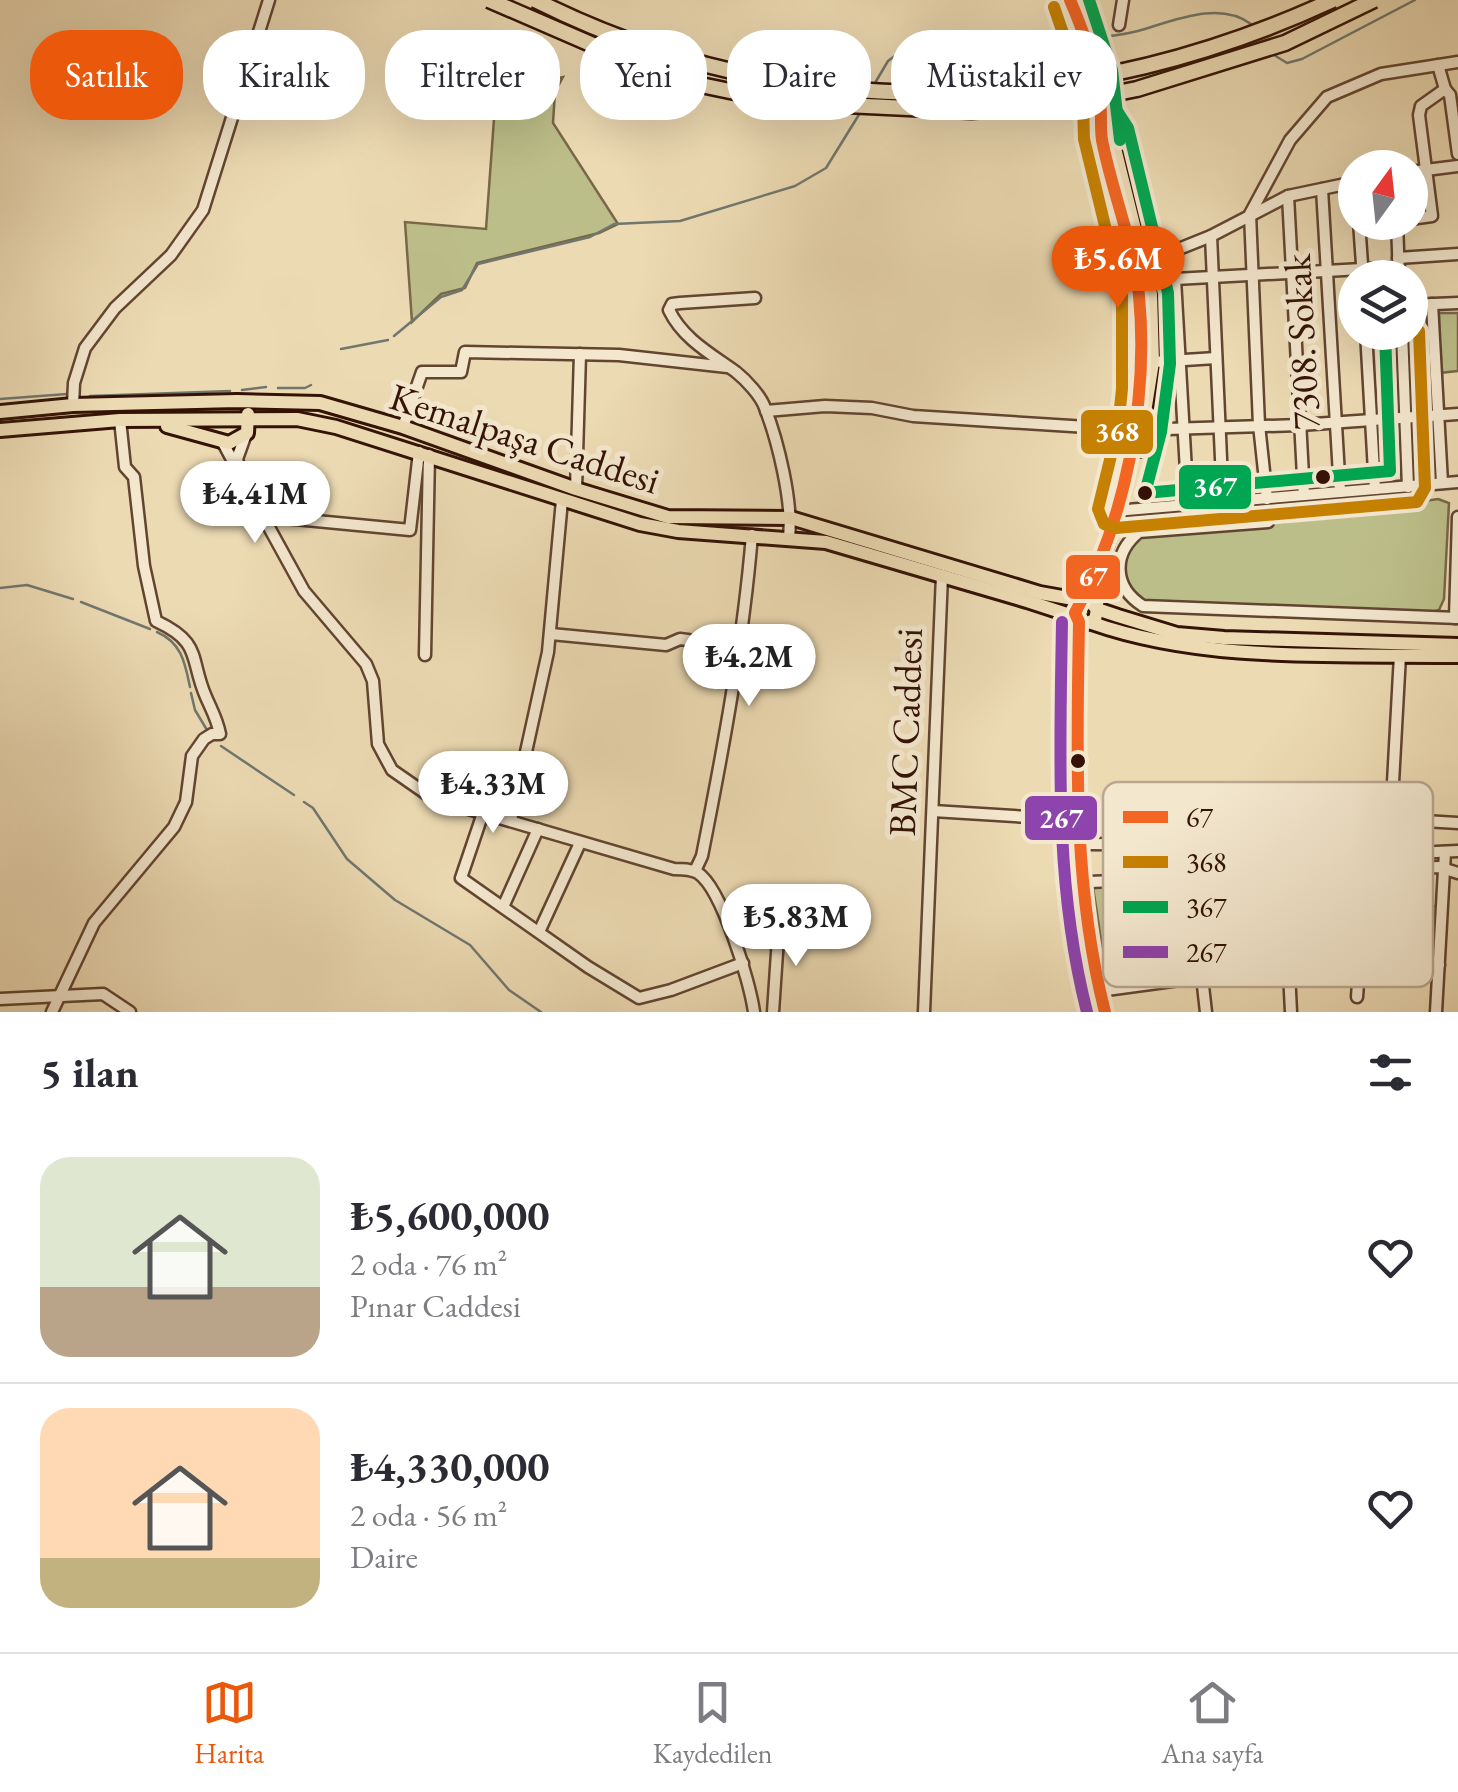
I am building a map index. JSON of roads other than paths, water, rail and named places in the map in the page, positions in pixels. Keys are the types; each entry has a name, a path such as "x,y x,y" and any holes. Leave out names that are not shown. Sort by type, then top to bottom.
{"highway":[{"path":"489,0 623,58 701,85 783,102 971,111 1052,106 1136,89 1285,43 1374,0"},
{"path":"534,0 618,36 702,64 862,90 966,93 1050,86 1129,72 1276,26 1332,0"}],"main road":[{"path":"1070,0 1082,30"},
{"path":"1089,605 1109,558 1140,430 1153,362 1151,294 1111,132 1102,115 1101,135 1139,294 1140,430"},
{"name":"Kemalpaşa Caddesi","path":"0,412 232,401 320,403 402,426 576,489 668,516 791,518 1089,605 1149,627 1196,636 1458,645"},
{"path":"145,420 219,440 236,442 248,426 232,401 214,408 208,420 219,440"},
{"name":"Kemalpaşa Caddesi","path":"0,430 120,420 208,420 248,426 297,419 336,426 640,524 678,531 789,537 852,548 1147,640 1208,650 1458,656"},
{"path":"1084,622 1097,617 1089,605 1119,512"},
{"path":"1089,605 1076,608 1084,622 1087,844 1099,991"},
{"path":"1084,622 1076,820 1089,951 1105,1012"}],"street":[{"path":"73,406 74,383 86,348 114,308 171,256 203,210 269,0"},
{"path":"1119,25 1123,0"},
{"path":"1267,499 1258,425 1250,214 1290,140 1327,97 1382,74 1458,62"},
{"path":"1438,65 1444,89 1450,96 1458,154"},
{"path":"1423,150 1419,115 1422,106 1444,89"},
{"path":"1428,170 1458,166"},
{"path":"1428,185 1432,216 1428,217"},
{"path":"1144,263 1211,236 1288,196 1338,186"},
{"name":"7308. Sokak","path":"1322,190 1340,492"},
{"path":"1288,196 1304,496"},
{"path":"1211,236 1223,503"},
{"path":"1172,252 1188,506"},
{"path":"1428,261 1458,254"},
{"path":"1175,279 1338,273"},
{"path":"755,298 680,303 669,310 708,355 738,374 764,404 791,518 789,537"},
{"path":"1428,304 1458,302"},
{"path":"1432,304 1442,483"},
{"path":"1367,350 1375,489"},
{"path":"1402,350 1408,487"},
{"path":"402,426 422,372 461,372 465,352 580,354 727,367"},
{"path":"576,489 580,354"},
{"path":"1153,362 1216,358"},
{"path":"766,411 825,406 872,408 913,416 1140,430 1458,414"},
{"path":"52,1012 94,923 174,826 186,802 192,756 204,739 220,734 192,648 171,628 156,621 144,566 134,477 125,467 120,420"},
{"path":"244,480 237,459 248,426"},
{"path":"219,440 304,592 366,664 374,681 378,744 392,770 428,796 580,843 674,869 695,870 710,885 743,963 754,1012"},
{"path":"264,516 410,530 424,454"},
{"path":"424,454 425,655"},
{"path":"1119,512 1458,482"},
{"path":"510,820 551,634 562,500"},
{"path":"1268,522 1139,532 1126,542 1121,557 1120,581 1126,596 1143,606 1456,618 1458,517"},
{"path":"695,870 708,826 739,646 752,536"},
{"name":"BMC Caddesi","path":"924,1012 942,575"},
{"path":"551,634 666,645 680,640 739,646"},
{"path":"1392,782 1400,655"},
{"path":"933,811 1076,820"},
{"path":"483,812 460,878 639,998 743,963"},
{"path":"1433,826 1458,824"},
{"path":"503,907 538,829"},
{"path":"539,932 580,843"},
{"path":"1087,844 1103,844"},
{"path":"1433,852 1458,850"},
{"path":"1436,1012 1445,852"},
{"path":"1433,868 1458,873"},
{"path":"1090,882 1103,881"},
{"path":"773,1012 778,923"},
{"path":"1433,965 1439,965"},
{"path":"1099,991 1131,987"},
{"path":"1203,987 1206,1012"},
{"path":"1290,987 1291,1012"},
{"path":"1357,997 1358,987"},
{"path":"0,999 103,994 130,1012"}],"waterway":[{"path":"1274,55 1287,63 1302,59 1415,0"},
{"path":"1117,35 1210,13 1238,17 1251,24"},
{"path":"875,83 891,59"},
{"path":"394,336 441,297 462,290 478,264 590,237 614,224 680,221 795,186 826,168 856,120"},
{"path":"341,349 388,340"},
{"path":"278,388 311,385"},
{"path":"242,390 266,387"},
{"path":"90,396 230,391"},
{"path":"0,399 67,394"},
{"path":"0,588 27,585 73,599"},
{"path":"81,602 150,629"},
{"path":"157,632 177,648 190,687"},
{"path":"191,693 195,710 207,730"},
{"path":"221,746 294,795"},
{"path":"304,802 313,808 347,859 395,900 470,945 509,990 541,1012"}]}
